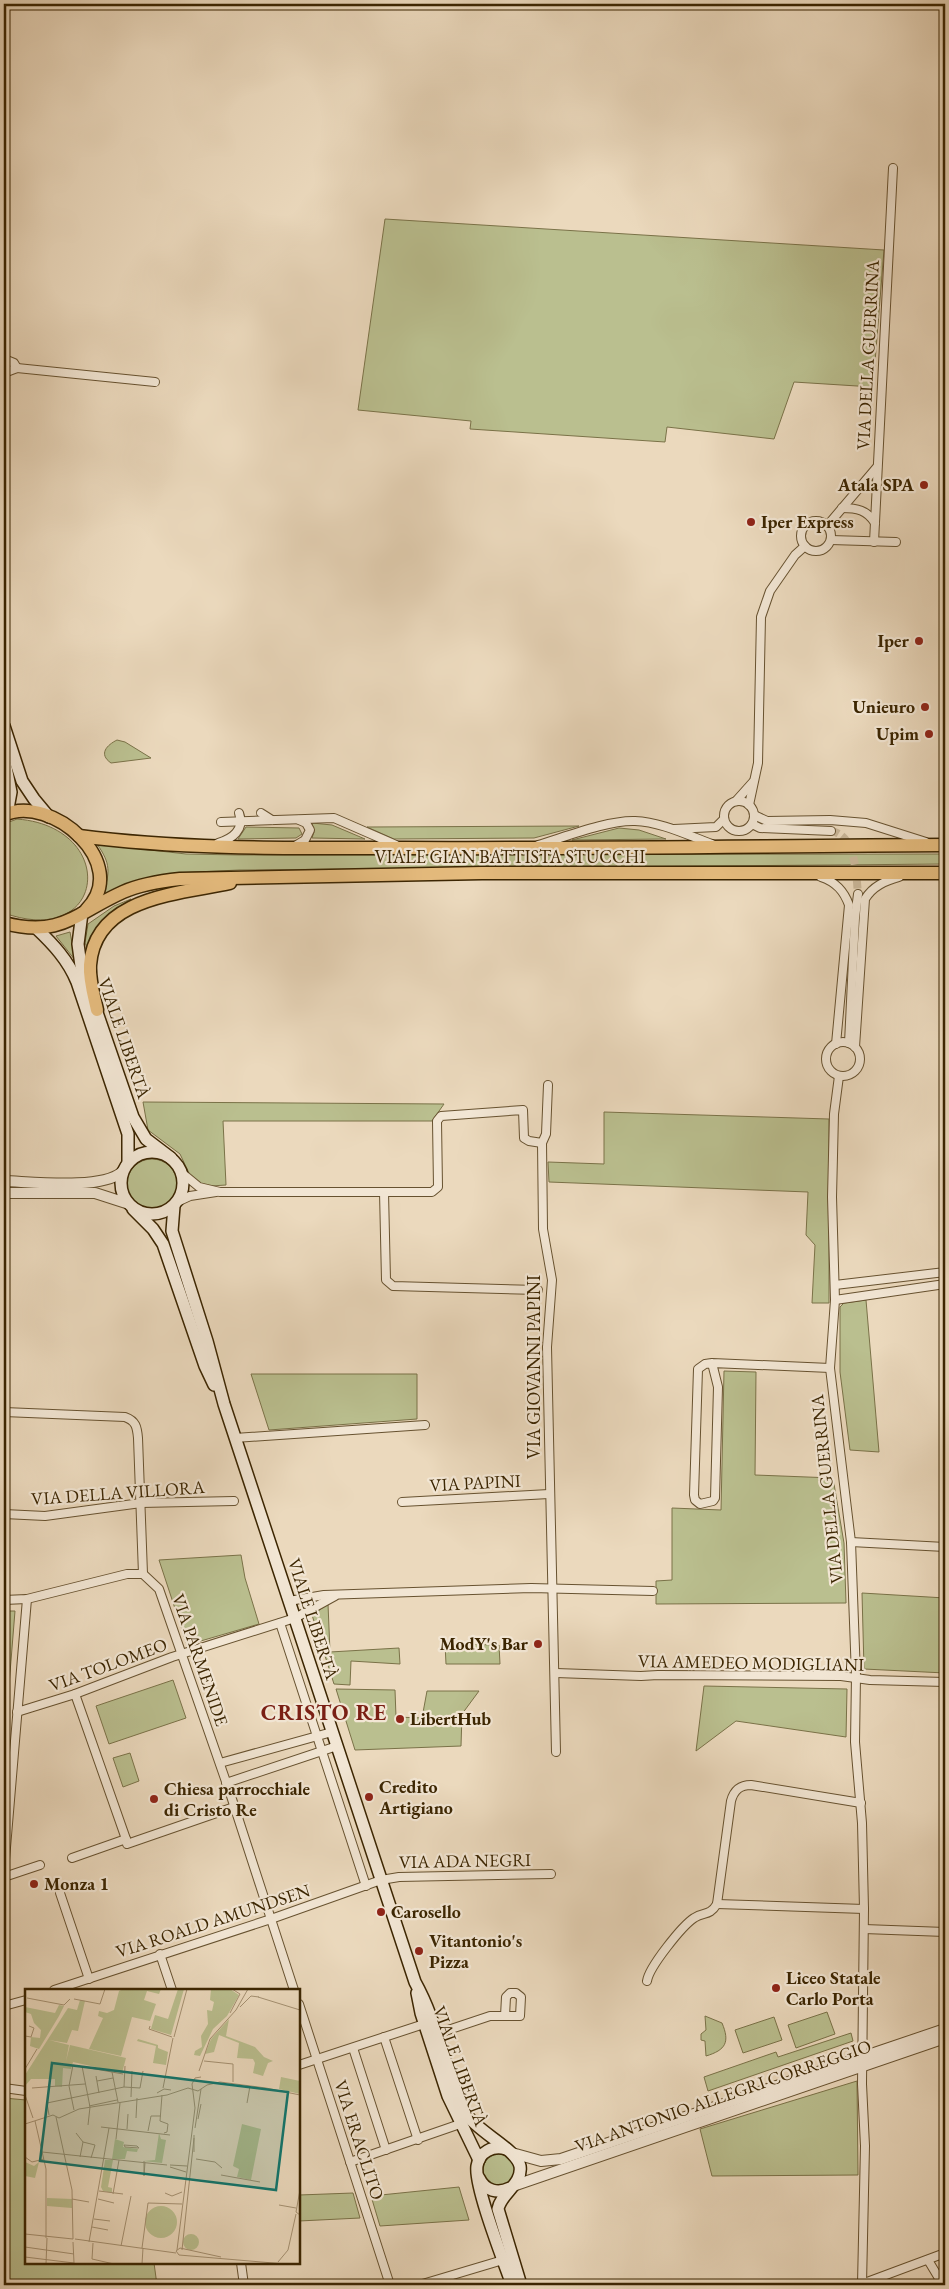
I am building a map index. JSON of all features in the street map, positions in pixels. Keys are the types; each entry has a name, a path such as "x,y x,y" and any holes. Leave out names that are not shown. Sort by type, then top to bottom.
{"main road":[{"path":"4,726 22,780 34,799 49,817"},
{"path":"4,757 11,792 5,814"},
{"name":"VIALE GIAN BATTISTA STUCCHI","path":"5,814 27,812 49,817 79,836 94,854 100,879 95,898 82,914"},
{"name":"VIALE GIAN BATTISTA STUCCHI","path":"79,836 204,846 289,848 522,849 942,845"},
{"name":"VIALE GIAN BATTISTA STUCCHI","path":"4,923 36,928 58,926 124,892 160,881 264,876 945,873"},
{"path":"97,1010 90,976 91,955 100,933 118,914 131,906 165,896 264,876"},
{"name":"VIALE LIBERTÀ","path":"82,914 79,934 79,955 86,982 133,1117 146,1139 171,1158"},
{"name":"VIALE LIBERTÀ","path":"36,928 59,951 78,982 128,1134 125,1167"},
{"path":"148,1152 159,1152 171,1158 182,1173 183,1188 175,1204 164,1213 154,1215 143,1214 130,1206 120,1188 125,1167 137,1155 148,1152"},
{"name":"VIALE LIBERTÀ","path":"175,1204 172,1232 207,1341 224,1404 415,1982 424,2024 448,2096 479,2160 491,2149 501,2148 511,2152"},
{"name":"VIALE LIBERTÀ","path":"130,1206 153,1229 163,1244 205,1366 224,1404"},
{"name":"VIALE LIBERTÀ","path":"415,1982 426,2003 464,2111 478,2128 511,2152"},
{"path":"511,2152 518,2160 520,2169 518,2179 500,2202 498,2213 521,2285"},
{"path":"479,2160 477,2172 481,2191 512,2285"},
{"path":"477,2172 481,2182 489,2189 500,2191 511,2187"}],"street":[{"name":"VIA DELLA GUERRINA","path":"827,526 876,467 892,168"},
{"path":"4,359 14,363 17,368"},
{"path":"4,373 17,368 155,382"},
{"path":"874,542 876,467"},
{"path":"842,508 863,510 875,523"},
{"path":"831,540 830,530 819,521 806,524 801,535 805,546 812,551 821,550 831,540 896,542"},
{"path":"724,819 733,831 744,831 752,824 754,816 749,805 758,763 761,617 770,591 795,555 805,546"},
{"path":"672,829 716,827 724,819 726,809 736,802 753,782"},
{"path":"736,802 743,802 749,805"},
{"path":"261,813 272,820"},
{"path":"754,816 767,821 830,820 866,823 942,845"},
{"path":"204,846 234,836 240,828 240,817"},
{"path":"221,822 240,817 272,820 334,818 403,848"},
{"path":"289,848 299,844 309,834 310,830 306,823 298,820"},
{"path":"522,849 620,821 636,821 672,829 721,848"},
{"path":"752,824 760,828 831,831"},
{"path":"812,874 829,879 838,885 845,894 849,906 836,1044 827,1052 826,1064 829,1069 839,1076 851,1075 859,1066 860,1056 852,1045 855,918 858,894"},
{"path":"852,1045 865,899 869,892 884,882 908,874"},
{"path":"836,1044 852,1045"},
{"name":"VIA DELLA GUERRINA","path":"839,1076 834,1114 832,1197 835,1300 830,1368 851,1542 856,1676 855,1742 861,1803 864,1909 863,2062 865,2146 861,2285"},
{"name":"VIA GIOVANNI PAPINI","path":"548,1085 546,1134 542,1142 543,1229 552,1280 547,1347 549,1494 556,1673 556,1752"},
{"path":"175,1204 190,1196 220,1192 432,1192 438,1187 437,1121 441,1116 523,1110 524,1138 529,1141 542,1142"},
{"path":"4,1181 96,1183 115,1178 125,1167"},
{"path":"182,1173 199,1188 220,1192"},
{"path":"384,1192 386,1280 393,1286 538,1290"},
{"path":"4,1193 95,1193 130,1206"},
{"path":"835,1285 945,1272"},
{"path":"835,1300 945,1284"},
{"path":"712,1363 718,1387 715,1498 713,1501 700,1504 695,1500 694,1494 696,1378 698,1369 705,1364 712,1363 830,1368"},
{"path":"4,1412 125,1417 131,1419 137,1426 138,1438 143,1574 127,1574 27,1599 4,1600"},
{"path":"235,1438 425,1424"},
{"name":"VIA PAPINI","path":"402,1502 549,1494"},
{"name":"VIA DELLA VILLORA","path":"4,1514 45,1516 140,1503 234,1501"},
{"path":"851,1542 945,1547"},
{"name":"VIA PARMENIDE","path":"143,1574 159,1589 183,1654 271,1919"},
{"path":"289,1601 314,1596 531,1588 653,1591"},
{"name":"VIA TOLOMEO","path":"18,1712 75,1694 183,1654 295,1618 335,1596"},
{"path":"4,1871 27,1599"},
{"name":"VIALE LIBERTÀ","path":"280,1623 366,1886"},
{"name":"VIA AMEDEO MODIGLIANI","path":"556,1673 641,1676 856,1676 870,1680 945,1682"},
{"path":"75,1694 127,1844 234,1806"},
{"path":"220,1764 332,1732"},
{"path":"226,1784 337,1746"},
{"path":"647,1981 652,1965 695,1918 710,1913 716,1904 731,1801 737,1789 744,1785 751,1785 861,1803"},
{"path":"72,1858 126,1839"},
{"path":"4,1878 40,1865"},
{"name":"VIA ADA NEGRI","path":"381,1880 399,1877 551,1874"},
{"name":"VIA ROALD AMUNDSEN","path":"57,1989 271,1919 381,1880"},
{"path":"60,1893 90,1979"},
{"path":"716,1904 864,1909"},
{"path":"271,1919 294,1989"},
{"path":"864,1929 945,1932"},
{"path":"160,1954 172,1989"},
{"path":"4,2006 25,2000"},
{"name":"VIA ERACLITO","path":"300,2007 390,2285"},
{"name":"VIALE LIBERTÀ","path":"436,2034 490,2016 505,2016"},
{"path":"300,2065 424,2024"},
{"name":"VIA ANTONIO ALLEGRI CORREGGIO","path":"511,2187 863,2062 945,2029"},
{"path":"384,2037 418,2140"},
{"name":"VIA ANTONIO ALLEGRI CORREGGIO","path":"511,2152 541,2161 560,2159 863,2062 945,2038"},
{"path":"352,2048 386,2150"},
{"path":"4,2088 25,2091"},
{"path":"350,2162 460,2124"},
{"path":"861,2285 945,2253"},
{"path":"419,2285 503,2260"},
{"path":"928,2260 943,2285"},
{"path":"241,2264 244,2285"}],"green space":[{"path":"385,219 884,250 873,387 794,382 774,439 667,427 665,442 470,429 471,421 358,410"},
{"path":"117,740 125,742 151,758 111,763 105,756 105,750"},
{"path":"17,819 50,827 72,842 85,862 87,883 80,902 64,915 38,920 4,913 4,824"},
{"path":"312,823 332,825 365,839 312,838 314,832"},
{"path":"579,826 534,838 394,839 367,827"},
{"path":"246,827 299,828 302,834 296,838 238,839"},
{"path":"619,828 639,830 666,839 572,840"},
{"path":"97,844 186,854 240,855 945,854 945,864 239,870 175,873 133,882 103,895 108,868 105,857"},
{"path":"131,899 105,919 87,947 85,943 88,924 114,906"},
{"path":"70,932 75,960 56,936"},
{"path":"143,1102 444,1104 432,1121 223,1121 226,1185 211,1186 198,1183 189,1173 180,1154 148,1130"},
{"path":"604,1112 829,1119 829,1303 812,1303 815,1245 806,1235 808,1192 549,1182 548,1162 604,1164"},
{"path":"147,1159 157,1159 170,1166 177,1179 177,1189 170,1202 157,1209 147,1209 138,1205 131,1198 127,1189 127,1179 131,1170 138,1163"},
{"path":"866,1300 879,1452 850,1450 840,1372 840,1307 844,1303"},
{"path":"724,1371 756,1372 755,1475 833,1478 844,1543 846,1603 656,1604 656,1581 672,1580 672,1508 721,1510"},
{"path":"251,1374 417,1374 417,1419 269,1430"},
{"path":"241,1555 245,1578 259,1624 187,1645 159,1560"},
{"path":"862,1593 945,1598 945,1673 864,1669"},
{"path":"328,1604 330,1652 399,1648 400,1664 351,1661 350,1685 334,1684 312,1615"},
{"path":"4,1611 15,1611 4,1747"},
{"path":"445,1644 499,1645 500,1664 446,1664"},
{"path":"173,1680 186,1718 109,1744 96,1706"},
{"path":"704,1686 847,1689 846,1737 736,1721 696,1751"},
{"path":"336,1689 395,1690 396,1717 422,1718 427,1691 479,1691 462,1714 461,1746 355,1750"},
{"path":"130,1753 139,1781 123,1787 113,1758"},
{"path":"827,2012 835,2034 796,2048 788,2025"},
{"path":"705,2016 722,2023 726,2035 722,2048 706,2056 705,2041 701,2040 701,2034 706,2030"},
{"path":"774,2017 782,2040 743,2053 735,2030"},
{"path":"851,2033 853,2041 708,2091 704,2077 776,2052 778,2057"},
{"path":"857,2081 858,2175 712,2176 700,2129"},
{"path":"4,2098 25,2100 25,2264 154,2264 157,2285 4,2285"},
{"path":"499,2154 505,2155 510,2159 514,2164 514,2176 510,2181 505,2185 499,2186 493,2185 488,2181 484,2176 483,2170 484,2164 488,2159 493,2155"},
{"path":"459,2187 469,2220 380,2226 371,2196"},
{"path":"353,2193 360,2218 300,2221 300,2195"}],"tunnel":[{"path":"831,831 839,834 850,847 855,866 858,894"}],"place":[{"name":"Atala SPA","path":"924,485"},
{"name":"Iper Express","path":"751,522"},
{"name":"Iper","path":"919,641"},
{"name":"Unieuro","path":"925,707"},
{"name":"Upim","path":"929,734"},
{"name":"ModY's Bar","path":"538,1644"},
{"name":"LibertHub","path":"400,1719"},
{"name":"Credito Artigiano","path":"369,1797"},
{"name":"Chiesa parrocchiale di Cristo Re","path":"154,1799"},
{"name":"Monza 1","path":"34,1884"},
{"name":"Carosello","path":"381,1912"},
{"name":"Vitantonio's Pizza","path":"419,1951"},
{"name":"Liceo Statale Carlo Porta","path":"776,1988"}],"district":[{"name":"CRISTO RE","path":"324,1712"}]}
